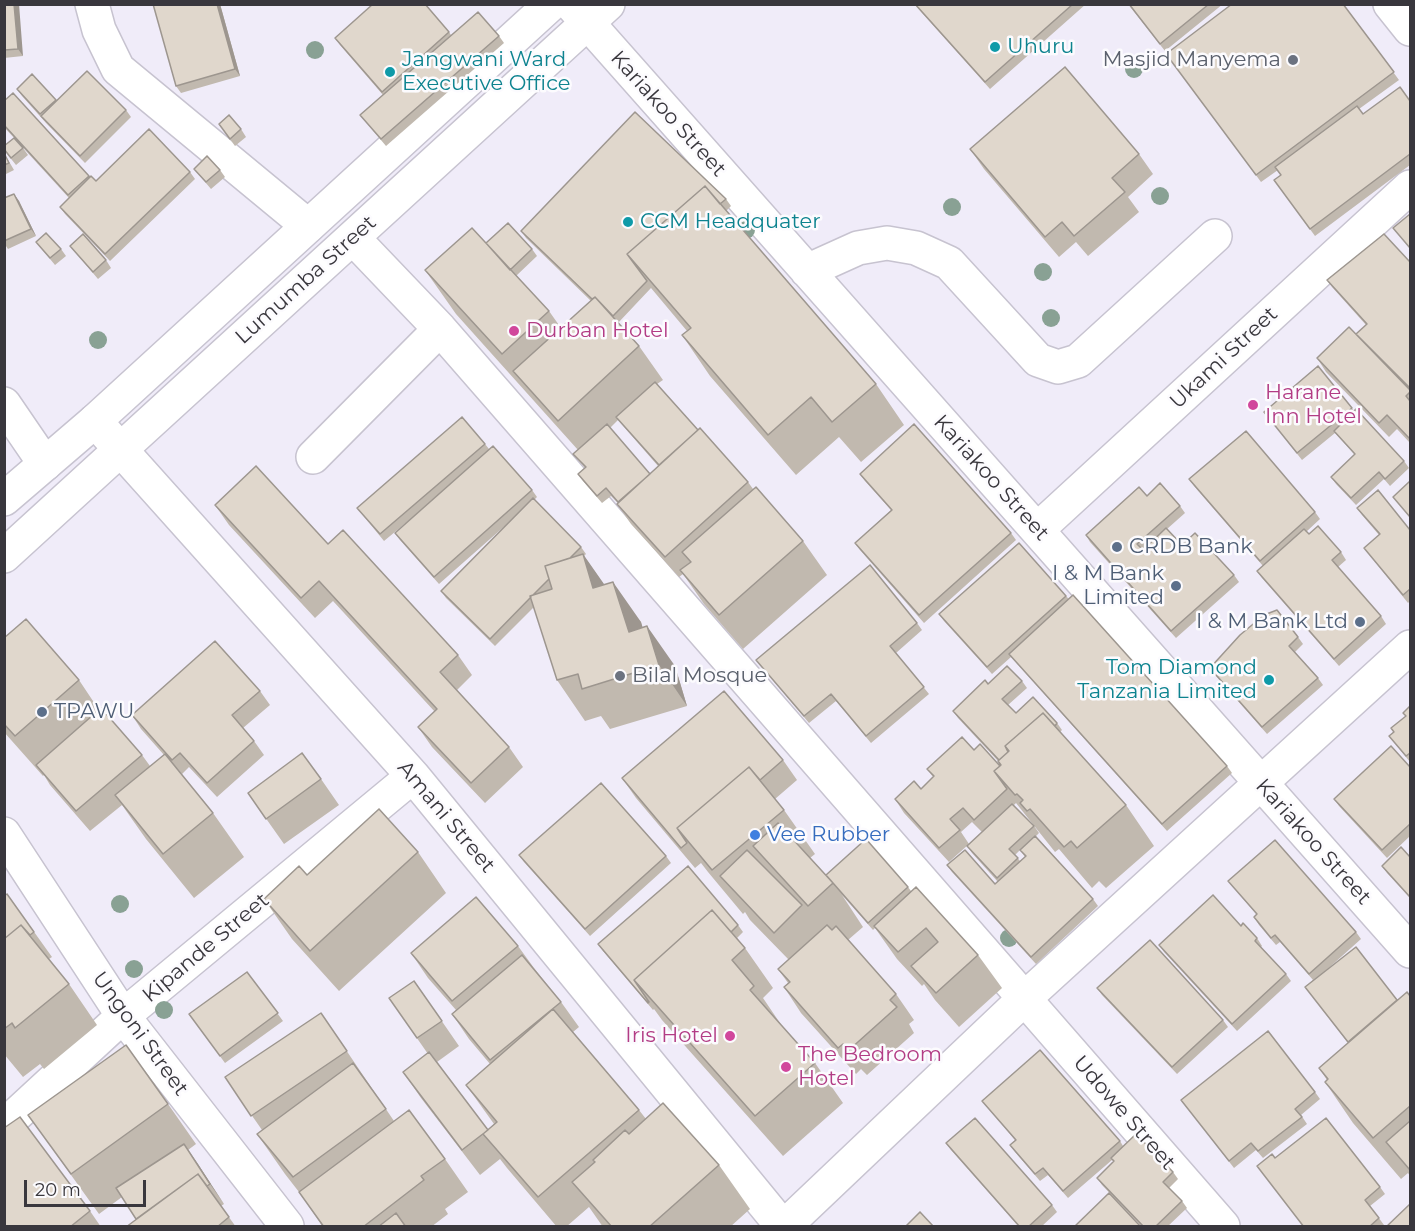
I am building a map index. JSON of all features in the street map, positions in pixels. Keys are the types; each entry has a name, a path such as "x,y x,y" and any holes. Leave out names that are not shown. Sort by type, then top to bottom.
{"street":[{"path":"92,4 99,30 118,69 308,226"},
{"name":"Lumumba Street","path":"4,499 95,421 551,4"},
{"path":"1390,4 1410,29"},
{"name":"Lumumba Street","path":"4,556 353,238 589,11"},
{"name":"Kariakoo Street","path":"589,11 807,271 1410,951"},
{"name":"Ukami Street","path":"1037,530 1410,187"},
{"path":"807,271 858,248 887,243 916,248 949,263 1038,360 1058,367 1078,361 1215,236"},
{"name":"Udowe Street","path":"353,238 440,329 1223,1227"},
{"path":"313,457 440,329"},
{"path":"4,404 45,464"},
{"name":"Amani Street","path":"95,421 413,776 784,1227"},
{"path":"784,1227 1024,999 1410,648"},
{"name":"Kipande Street","path":"4,1126 123,1016 413,776"},
{"name":"Ungoni Street","path":"4,834 123,1016 287,1227"}],"building":[{"path":"4,4 14,4 18,49 4,50"},
{"path":"153,4 217,4 235,69 176,86"},
{"name":"Jangwani Ward Executive Office","path":"373,4 425,4 449,32 382,92 335,38"},
{"name":"Uhuru","path":"915,4 1073,4 985,82"},
{"path":"1129,4 1209,4 1160,44"},
{"path":"1232,4 1343,4 1394,72 1256,175 1166,54"},
{"name":"Jangwani Ward Executive Office","path":"478,12 499,36 381,139 360,115"},
{"path":"1065,67 1139,154 1112,178 1125,192 1074,236 1062,222 1045,237 970,149"},
{"path":"87,71 126,110 80,156 41,116"},
{"path":"32,74 56,100 40,114 17,89"},
{"path":"1400,87 1410,101 1410,154 1310,229 1274,180 1281,175 1275,167 1357,106 1363,114"},
{"path":"13,93 89,176 68,195 4,125 4,101"},
{"name":"CCM Headquater","path":"635,112 726,199 720,204 705,186 627,254 647,281 613,316 521,231"},
{"path":"229,115 241,129 230,139 219,124"},
{"path":"149,129 190,172 105,254 60,207 91,176 96,181"},
{"path":"14,138 23,148 11,158 4,146"},
{"path":"4,153 9,163 4,165"},
{"path":"207,156 220,170 206,182 194,169"},
{"path":"705,186 876,384 832,422 811,397 768,435 682,335 691,328 627,254"},
{"path":"14,194 31,229 4,241 4,198"},
{"path":"1410,214 1410,248 1393,228"},
{"path":"508,223 532,249 510,270 486,243"},
{"path":"472,228 549,311 502,354 425,270"},
{"path":"46,233 61,249 50,258 36,242"},
{"path":"83,234 106,260 93,272 70,246"},
{"path":"1384,234 1410,262 1410,388 1356,334 1367,324 1327,280"},
{"path":"595,297 639,346 558,421 513,371"},
{"path":"1349,327 1410,390 1406,396 1410,401 1410,439 1387,415 1379,423 1317,358"},
{"path":"1318,366 1352,408 1297,453 1264,412"},
{"path":"655,382 698,430 659,465 616,417"},
{"path":"1356,409 1404,461 1385,479 1379,472 1351,498 1331,477 1355,454 1334,431"},
{"path":"462,417 485,444 380,534 357,508"},
{"path":"607,424 650,474 618,502 606,488 597,496 578,474 586,467 573,454"},
{"path":"914,424 1011,533 919,615 855,543 892,510 860,474"},
{"path":"700,428 748,482 665,557 617,504"},
{"path":"1246,431 1315,512 1260,561 1189,479"},
{"path":"493,446 532,490 434,577 395,533"},
{"path":"256,466 328,544 343,530 458,655 440,672 509,747 471,783 418,727 437,709 319,581 301,598 215,505"},
{"path":"1410,481 1410,517 1393,497"},
{"path":"1160,483 1180,506 1137,544 1143,550 1166,528 1182,545 1195,533 1234,575 1171,631 1086,535 1139,487 1147,496"},
{"path":"756,487 803,541 719,615 680,570 691,562 682,552"},
{"path":"1378,490 1410,530 1410,589 1403,595 1364,548 1380,534 1357,508"},
{"path":"533,498 581,547 570,558 545,566 549,579 490,639 441,591"},
{"path":"1318,526 1341,552 1332,560 1381,616 1334,659 1257,571 1304,529 1309,534"},
{"path":"1019,543 1066,596 987,667 939,614"},
{"path":"583,554 593,588 613,582 629,632 647,626 659,665 582,689 578,674 557,680 530,596 552,589 545,566"},
{"path":"870,565 917,623 890,646 924,687 866,736 831,694 804,716 756,660"},
{"path":"1073,595 1227,766 1162,824 1009,654"},
{"name":"Tom Diamond Tanzania Limited","path":"1277,610 1298,637 1289,646 1318,678 1262,727 1210,668 1240,635 1264,615"},
{"path":"26,619 79,680 15,736 4,724 4,638"},
{"path":"215,641 260,691 232,715 254,741 207,783 180,753 172,760 132,715"},
{"path":"1007,666 1022,681 1002,699 1016,713 1033,697 1057,723 1055,726 1043,713 1005,746 1008,752 999,760 953,711 985,680 988,684"},
{"path":"724,691 783,760 760,780 749,767 677,828 687,843 681,848 622,778"},
{"path":"1410,706 1410,753 1406,756 1389,736 1394,732 1391,728 1406,716 1403,713"},
{"path":"101,708 142,755 76,811 36,765"},
{"path":"1043,713 1126,805 1077,848 1071,841 1064,847 1030,809 1027,811 1020,803 1023,800 1017,794 1015,795 994,771 1001,765 998,761 1009,751 1005,746"},
{"path":"962,737 974,750 980,744 1000,766 994,771 1007,789 974,820 963,808 950,819 960,830 939,848 895,799 914,781 921,789 934,776 927,769"},
{"path":"1391,746 1410,767 1410,824 1382,850 1334,799"},
{"path":"302,753 321,779 266,819 248,793"},
{"path":"165,754 213,813 163,854 115,795"},
{"path":"749,767 784,810 712,870 677,828"},
{"path":"601,783 666,856 585,929 519,855"},
{"path":"1012,804 1034,826 1009,849 1018,858 997,878 967,846"},
{"path":"379,809 418,852 310,951 264,899 299,866 307,875"},
{"path":"778,823 833,883 808,906 753,846"},
{"path":"1035,836 1093,899 1031,957 947,865 965,850 995,884 1026,856 1020,850"},
{"path":"866,839 908,887 868,923 826,875"},
{"path":"1275,840 1356,932 1309,974 1275,935 1271,938 1254,917 1257,914 1228,881"},
{"path":"1401,847 1410,857 1410,897 1382,866"},
{"path":"747,850 802,905 774,933 720,876"},
{"path":"688,866 738,925 731,932 712,910 634,980 648,1003 598,944"},
{"path":"916,887 978,955 936,993 911,966 938,942 926,928 898,952 874,926"},
{"path":"7,894 34,932 30,935 21,925 4,939 4,896"},
{"path":"1213,895 1241,926 1243,923 1257,938 1255,941 1286,974 1232,1024 1159,945"},
{"path":"476,897 518,946 452,1001 411,953"},
{"path":"712,910 745,948 732,960 754,986 750,990 815,1063 755,1116 634,980"},
{"path":"21,925 69,984 15,1028 12,1023 4,1029 4,939"},
{"path":"827,925 832,930 836,926 896,994 890,1000 897,1007 849,1050 843,1044 838,1048 784,987 790,982 778,969"},
{"path":"1150,940 1223,1020 1172,1067 1097,988"},
{"path":"1356,947 1397,1000 1348,1042 1305,987"},
{"path":"522,955 561,1002 490,1060 452,1014"},
{"path":"247,972 278,1013 220,1056 189,1014"},
{"path":"414,981 442,1021 417,1038 389,998"},
{"path":"1407,992 1410,996 1410,1106 1373,1138 1325,1082 1328,1079 1319,1068"},
{"path":"553,1009 639,1110 538,1197 483,1134 497,1122 466,1085"},
{"path":"321,1013 347,1051 251,1116 225,1077"},
{"path":"1268,1031 1315,1092 1295,1109 1302,1117 1258,1151 1251,1143 1229,1161 1181,1100"},
{"path":"126,1045 168,1104 71,1174 28,1115"},
{"path":"1040,1050 1120,1141 1063,1191 1043,1168 1035,1174 1010,1145 1016,1140 982,1101"},
{"path":"429,1052 488,1130 462,1150 403,1072"},
{"path":"353,1063 386,1109 293,1177 257,1134"},
{"path":"663,1103 719,1165 649,1227 612,1227 572,1182 595,1162 593,1160 625,1130 629,1134"},
{"path":"409,1110 445,1159 421,1176 424,1180 363,1227 324,1227 299,1192"},
{"path":"20,1117 90,1211 70,1227 4,1227 4,1128"},
{"path":"975,1118 1052,1205 1028,1227 1020,1227 946,1143"},
{"path":"1326,1118 1380,1187 1365,1200 1379,1218 1369,1227 1304,1227 1257,1166 1272,1154 1275,1158"},
{"path":"1410,1121 1410,1170 1386,1142"},
{"path":"1136,1134 1173,1172 1163,1182 1182,1201 1155,1227 1144,1227 1097,1178 1114,1161 1111,1158"},
{"path":"184,1144 210,1184 207,1186 198,1174 136,1219 116,1188"},
{"path":"198,1174 229,1217 217,1227 126,1227"},
{"path":"1109,1193 1141,1227 1074,1227"},
{"path":"1410,1204 1410,1227 1386,1227"},
{"path":"920,1212 934,1227 905,1227"},
{"path":"396,1213 406,1227 378,1227"}],"place":[{"name":"Uhuru","path":"995,47"},
{"name":"Masjid Manyema","path":"1293,60"},
{"name":"Jangwani Ward Executive Office","path":"390,72"},
{"name":"CCM Headquater","path":"628,222"},
{"name":"Durban Hotel","path":"514,331"},
{"name":"Harane Inn Hotel","path":"1253,405"},
{"name":"CRDB Bank","path":"1117,547"},
{"name":"I & M Bank Limited","path":"1176,586"},
{"name":"I & M Bank Ltd","path":"1360,622"},
{"name":"Bilal Mosque","path":"620,676"},
{"name":"Tom Diamond Tanzania Limited","path":"1269,680"},
{"name":"TPAWU","path":"42,712"},
{"name":"Vee Rubber","path":"755,835"},
{"name":"Iris Hotel","path":"730,1036"},
{"name":"The Bedroom Hotel","path":"786,1067"}]}
